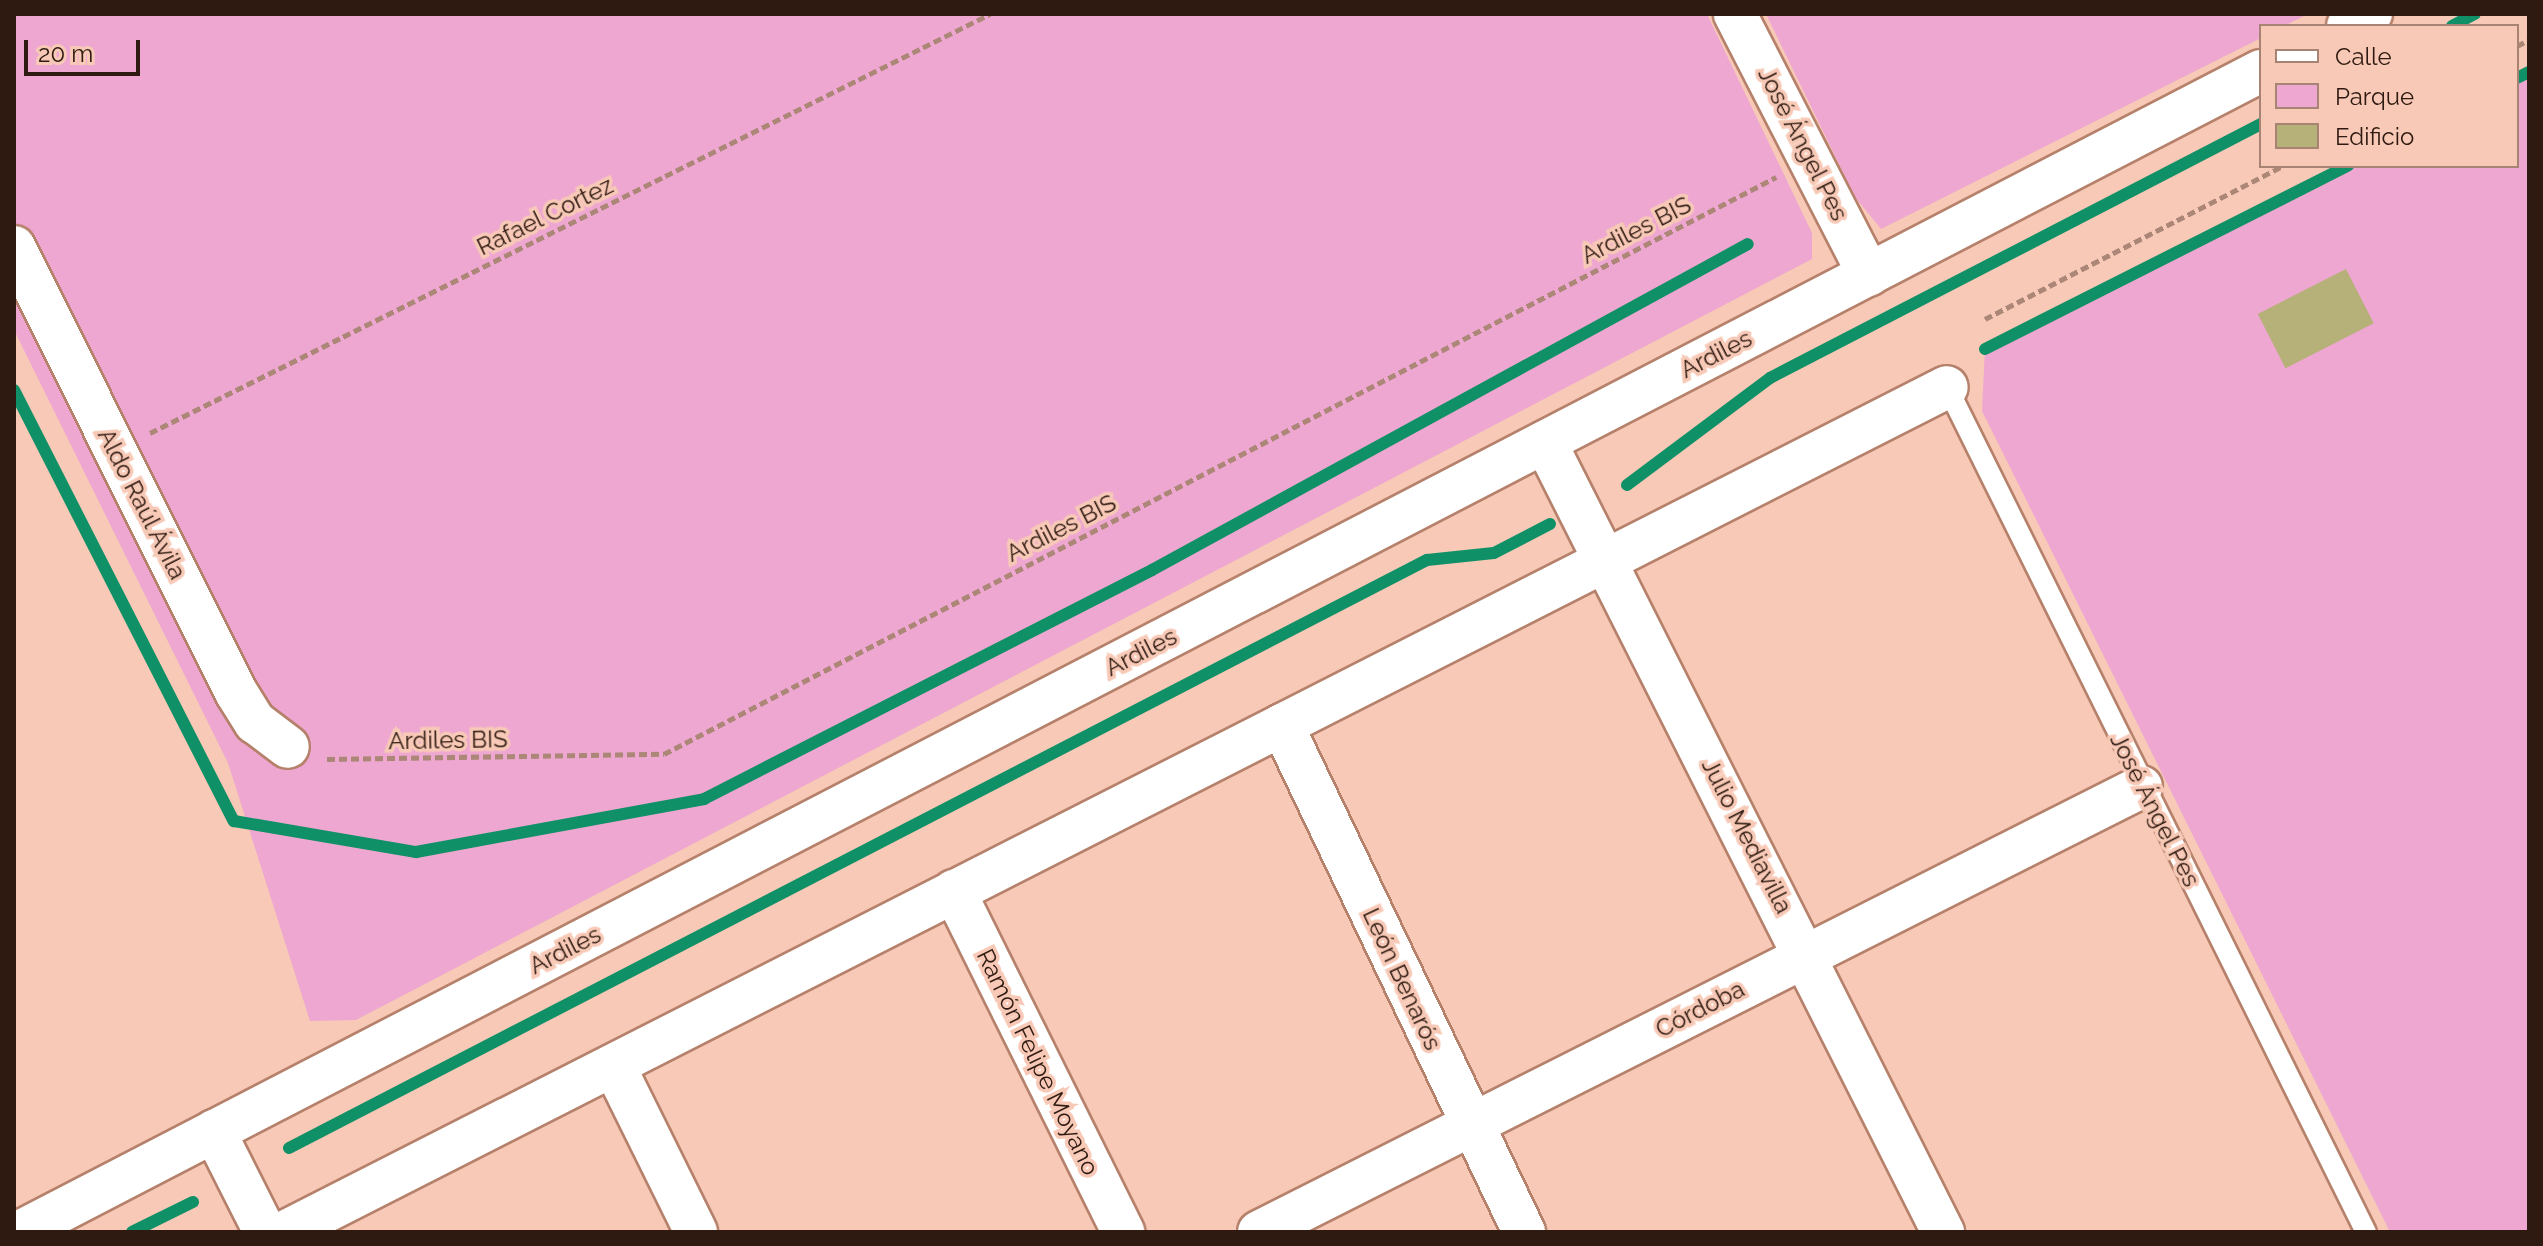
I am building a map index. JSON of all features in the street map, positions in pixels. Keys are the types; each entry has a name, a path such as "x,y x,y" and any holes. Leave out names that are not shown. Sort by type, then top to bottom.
{"street":[{"name":"José Ángel Pes","path":"1735,14 1869,275"},
{"path":"2349,24 2371,14"},
{"name":"Ardiles","path":"20,1232 2259,72"},
{"name":"Aldo Raúl Ávila","path":"14,247 236,692 255,722 288,747"},
{"path":"285,1232 1947,387"},
{"name":"Julio Mediavilla","path":"1545,442 1808,955 1943,1232"},
{"name":"León Benarós","path":"1282,725 1524,1232"},
{"name":"Córdoba","path":"1259,1232 2141,787"},
{"name":"Ramón Felipe Moyano","path":"954,891 1123,1232"},
{"path":"614,1066 696,1232"},
{"path":"214,1131 265,1232"}],"lane":[{"name":"José Ángel Pes","path":"1947,387 2141,787 2366,1232"}],"path":[{"name":"Rafael Cortez","path":"115,450 990,14"},
{"name":"Ardiles BIS","path":"288,747 331,760 664,754 1811,159"},
{"path":"1985,319 2279,168"}],"green space":[{"path":"14,14 1707,14 1812,233 1812,259 356,1020 310,1021 228,763 14,330"},
{"path":"1766,14 2308,14 2288,24 2259,24 2259,39 1881,229 1855,197"},
{"path":"2529,69 2529,1232 2390,1232 1982,411 1985,349 2336,168 2519,168 2519,74"}],"building":[{"path":"2346,269 2374,323 2285,368 2258,314"}],"waterway":[{"path":"2456,24 2475,14"},
{"path":"2519,77 2529,72"},
{"path":"1627,485 1770,378 2259,125"},
{"path":"1985,349 2344,168"},
{"path":"14,390 234,821 416,852 704,799 1152,570 1748,244"},
{"path":"289,1148 1427,560 1494,553 1550,524"},
{"path":"132,1232 193,1202"}]}
